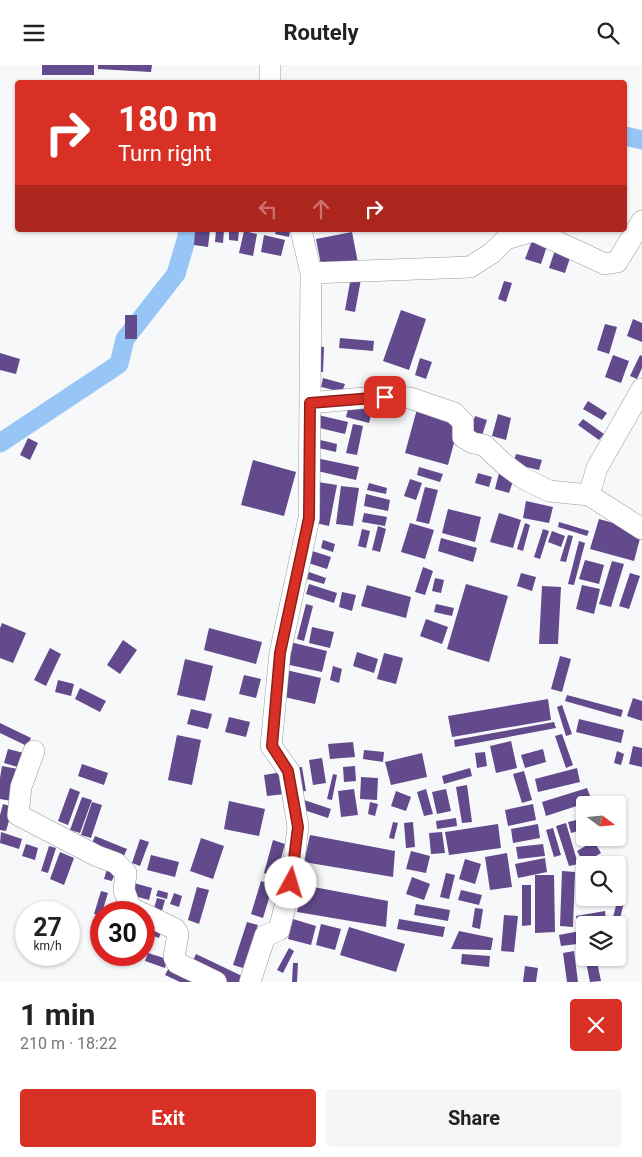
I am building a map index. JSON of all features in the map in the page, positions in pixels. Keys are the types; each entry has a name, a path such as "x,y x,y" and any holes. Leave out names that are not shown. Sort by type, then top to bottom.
{"street":[{"path":"270,65 270,80"},
{"path":"536,232 605,264 617,263 642,221"},
{"path":"250,982 265,936 280,930 291,883 298,827 288,771 272,746 280,653 309,518 312,273 302,232"},
{"path":"312,273 470,267 492,253 506,239 530,232"},
{"path":"589,495 597,468 642,389"},
{"path":"310,403 343,399 410,398 454,413 464,422 464,437 472,443 484,445 504,464 523,478 549,491 589,495 642,529"},
{"path":"34,751 21,787 18,815 116,863 126,873 124,890 128,901"},
{"path":"155,919 175,929 178,935 174,957 177,963 216,982"}],"building":[{"path":"42,65 94,65 94,75 42,75"},
{"path":"98,65 152,65 151,72 98,69"},
{"path":"195,232 210,232 208,247 194,245"},
{"path":"216,232 224,232 223,243 215,242"},
{"path":"229,232 239,232 238,241 229,240"},
{"path":"244,232 257,234 253,256 239,253"},
{"path":"276,232 290,232 289,237 275,234"},
{"path":"352,232 358,263 322,270 316,239"},
{"path":"264,235 285,240 281,256 261,252"},
{"path":"533,238 548,243 541,264 525,259"},
{"path":"556,247 572,252 565,273 549,268"},
{"path":"351,277 361,279 355,312 345,310"},
{"path":"504,281 512,283 506,302 498,299"},
{"path":"401,310 426,319 409,370 383,361"},
{"path":"125,315 137,315 137,339 125,339"},
{"path":"633,319 642,323 642,342 627,336"},
{"path":"605,324 617,327 609,354 597,350"},
{"path":"340,338 374,341 373,351 339,348"},
{"path":"317,346 324,347 323,372 317,372"},
{"path":"0,353 20,359 16,374 0,370"},
{"path":"613,355 629,361 621,383 605,377"},
{"path":"640,355 642,356 642,368 637,379 630,376"},
{"path":"420,358 432,362 426,379 415,375"},
{"path":"323,378 345,384 342,392 321,387"},
{"path":"350,401 373,407 369,423 346,417"},
{"path":"588,401 607,413 602,420 583,409"},
{"path":"417,409 460,421 448,465 405,453"},
{"path":"314,414 348,422 345,434 311,426"},
{"path":"498,414 511,418 506,440 492,436"},
{"path":"475,416 487,420 480,442 468,438"},
{"path":"583,419 604,434 599,440 578,425"},
{"path":"353,424 363,426 357,455 346,453"},
{"path":"28,438 38,443 30,460 20,455"},
{"path":"316,439 337,444 336,452 314,447"},
{"path":"516,454 542,460 539,470 513,464"},
{"path":"316,458 359,467 356,480 313,470"},
{"path":"253,460 296,472 284,516 241,505"},
{"path":"419,467 443,474 440,482 417,475"},
{"path":"478,473 492,477 489,487 475,483"},
{"path":"499,473 514,478 509,493 495,489"},
{"path":"410,479 422,483 416,500 404,496"},
{"path":"318,482 337,485 329,526 311,522"},
{"path":"369,483 387,488 386,494 367,490"},
{"path":"341,486 359,488 353,526 336,524"},
{"path":"425,487 438,490 429,524 416,521"},
{"path":"366,494 390,500 388,511 364,506"},
{"path":"526,501 553,507 549,523 523,518"},
{"path":"448,509 481,517 475,542 442,533"},
{"path":"364,513 387,517 385,526 362,522"},
{"path":"499,513 521,520 513,548 490,542"},
{"path":"599,519 642,531 634,561 590,549"},
{"path":"559,522 589,531 587,536 558,527"},
{"path":"410,523 434,530 425,559 401,552"},
{"path":"525,523 530,525 523,551 517,549"},
{"path":"378,526 386,529 380,552 372,550"},
{"path":"362,529 370,531 366,548 358,546"},
{"path":"543,529 549,531 540,559 534,557"},
{"path":"552,531 565,536 561,547 548,542"},
{"path":"568,535 573,536 566,562 560,561"},
{"path":"441,538 477,548 473,562 438,551"},
{"path":"323,540 335,544 333,552 321,548"},
{"path":"579,541 585,543 574,585 568,584"},
{"path":"306,549 331,557 327,569 302,561"},
{"path":"585,560 604,565 599,584 579,579"},
{"path":"612,561 624,564 611,607 599,604"},
{"path":"423,567 433,571 425,595 415,592"},
{"path":"309,572 326,578 324,584 307,579"},
{"path":"521,573 536,577 532,591 517,586"},
{"path":"630,573 640,576 629,609 619,606"},
{"path":"435,578 444,580 441,593 432,591"},
{"path":"309,584 337,593 334,603 306,594"},
{"path":"466,584 508,596 489,662 447,649"},
{"path":"367,585 411,597 406,618 361,606"},
{"path":"582,585 600,589 594,614 576,609"},
{"path":"542,586 561,587 558,644 539,644"},
{"path":"342,592 356,595 352,611 339,607"},
{"path":"306,604 313,606 304,641 297,639"},
{"path":"436,604 454,608 452,616 434,612"},
{"path":"426,619 448,627 442,644 420,636"},
{"path":"2,623 26,633 13,663 0,658 0,628"},
{"path":"312,627 334,632 330,648 309,643"},
{"path":"209,628 262,642 256,664 204,650"},
{"path":"123,640 137,650 120,674 107,665"},
{"path":"290,642 327,651 322,672 285,664"},
{"path":"50,648 61,654 46,686 34,680"},
{"path":"357,652 378,659 374,673 353,666"},
{"path":"384,653 403,658 396,684 377,679"},
{"path":"560,656 571,659 562,692 551,689"},
{"path":"185,659 213,666 205,701 177,695"},
{"path":"333,666 342,669 339,683 330,680"},
{"path":"286,670 321,678 315,704 280,696"},
{"path":"244,675 261,679 256,698 239,694"},
{"path":"58,680 74,684 71,696 55,692"},
{"path":"80,688 106,701 100,712 75,699"},
{"path":"567,695 623,710 621,717 565,701"},
{"path":"633,698 642,701 642,721 627,716"},
{"path":"548,699 551,720 452,737 448,716"},
{"path":"562,705 572,734 566,736 557,707"},
{"path":"191,709 212,714 208,729 187,724"},
{"path":"229,717 250,722 246,737 225,732"},
{"path":"579,719 624,730 621,743 576,732"},
{"path":"554,722 556,728 455,747 454,740"},
{"path":"0,723 31,738 27,746 0,733"},
{"path":"562,734 573,765 566,768 555,736"},
{"path":"177,735 201,740 192,785 168,780"},
{"path":"511,741 517,768 496,773 490,746"},
{"path":"353,742 355,757 330,759 328,744"},
{"path":"633,746 642,748 642,767 629,764"},
{"path":"8,749 24,753 21,768 4,763"},
{"path":"543,749 546,762 525,768 521,755"},
{"path":"364,750 384,752 383,762 363,759"},
{"path":"617,751 624,754 621,765 614,763"},
{"path":"485,752 487,766 477,768 475,753"},
{"path":"422,753 427,777 391,785 385,762"},
{"path":"322,758 326,783 313,785 309,760"},
{"path":"82,764 108,773 104,785 78,776"},
{"path":"2,766 18,769 12,801 0,799"},
{"path":"355,766 356,781 344,782 343,767"},
{"path":"302,767 306,791 297,792 293,768"},
{"path":"470,768 472,776 444,784 442,776"},
{"path":"577,768 580,782 538,792 535,779"},
{"path":"524,771 532,800 522,803 513,774"},
{"path":"282,772 285,794 267,796 264,775"},
{"path":"333,774 337,775 332,800 327,799"},
{"path":"361,777 378,778 377,800 360,799"},
{"path":"467,785 472,822 462,823 456,787"},
{"path":"70,788 80,792 68,825 58,821"},
{"path":"587,788 590,796 576,796 576,806 546,816 542,802"},
{"path":"354,789 358,815 341,817 338,791"},
{"path":"426,789 433,814 424,816 417,792"},
{"path":"446,789 451,811 437,814 432,792"},
{"path":"396,791 411,797 406,811 391,806"},
{"path":"82,797 92,800 80,833 70,830"},
{"path":"304,800 331,809 328,818 301,809"},
{"path":"229,801 265,809 259,836 224,829"},
{"path":"92,802 102,805 91,838 81,835"},
{"path":"370,802 378,804 375,816 368,814"},
{"path":"3,804 13,807 6,831 0,830 0,815"},
{"path":"533,804 536,820 508,826 505,810"},
{"path":"456,818 457,826 437,829 436,821"},
{"path":"576,820 576,832 571,833 568,822"},
{"path":"393,822 398,823 394,839 389,838"},
{"path":"413,822 415,847 406,848 404,823"},
{"path":"566,823 576,857 576,864 569,866 556,826"},
{"path":"498,824 501,848 449,855 445,832"},
{"path":"538,824 540,838 513,843 511,829"},
{"path":"553,828 561,855 554,857 546,830"},
{"path":"1,832 22,839 19,849 0,843"},
{"path":"442,832 445,853 431,854 429,833"},
{"path":"310,835 395,851 393,877 304,862"},
{"path":"95,836 127,849 122,860 90,848"},
{"path":"201,838 224,846 213,879 190,871"},
{"path":"140,839 149,842 140,866 132,863"},
{"path":"273,840 285,844 276,877 264,873"},
{"path":"26,844 38,848 35,860 22,856"},
{"path":"543,844 545,856 518,859 516,847"},
{"path":"49,846 56,848 48,873 41,871"},
{"path":"586,846 597,846 601,853 596,856 580,856 577,851"},
{"path":"411,851 430,856 426,873 406,869"},
{"path":"60,852 74,858 64,885 50,879"},
{"path":"507,853 512,887 490,890 485,857"},
{"path":"151,855 179,862 175,877 147,870"},
{"path":"545,858 547,872 518,878 515,864"},
{"path":"465,859 481,864 475,884 459,879"},
{"path":"108,865 117,868 112,881 104,879"},
{"path":"562,871 575,872 573,927 560,926"},
{"path":"446,873 455,875 449,899 440,897"},
{"path":"535,875 554,875 555,932 535,933"},
{"path":"412,877 430,884 424,900 406,894"},
{"path":"261,881 273,885 263,918 251,914"},
{"path":"134,883 152,888 149,900 131,895"},
{"path":"303,885 388,901 386,927 297,912"},
{"path":"522,885 531,885 531,925 522,926"},
{"path":"197,887 209,890 199,924 188,920"},
{"path":"158,890 168,893 167,899 156,896"},
{"path":"461,890 482,895 479,905 458,900"},
{"path":"101,891 108,893 106,901 98,901"},
{"path":"174,893 182,896 179,907 170,904"},
{"path":"157,898 165,900 160,918 155,916"},
{"path":"416,904 450,910 448,921 414,915"},
{"path":"616,906 623,906 621,916 613,916"},
{"path":"475,908 483,909 480,929 472,927"},
{"path":"605,911 605,916 576,916"},
{"path":"504,915 518,916 514,952 501,951"},
{"path":"293,919 316,926 311,945 288,939"},
{"path":"399,919 445,927 443,937 397,929"},
{"path":"247,922 258,925 243,968 233,965"},
{"path":"321,924 341,929 335,950 316,945"},
{"path":"155,927 162,929 159,938 155,937"},
{"path":"349,927 405,944 396,972 340,955"},
{"path":"459,931 493,938 491,950 451,949"},
{"path":"576,932 576,944 561,946 559,935"},
{"path":"289,948 294,951 283,973 277,970"},
{"path":"574,951 578,982 567,982 563,953"},
{"path":"196,954 242,976 239,982 226,982 191,965"},
{"path":"462,954 490,956 489,967 461,964"},
{"path":"155,955 167,959 165,968 155,964"},
{"path":"293,963 298,963 297,982 292,982"},
{"path":"171,964 199,982 180,982 165,975"},
{"path":"525,966 538,968 536,982 523,982"},
{"path":"587,966 598,966 601,981 590,982"}],"waterway":[{"path":"627,136 642,140"},
{"path":"0,443 119,364 125,339 176,274 187,232"}],"route":[{"path":"291,883 298,827 288,771 272,746 280,653 309,518 310,403 385,397"}]}
